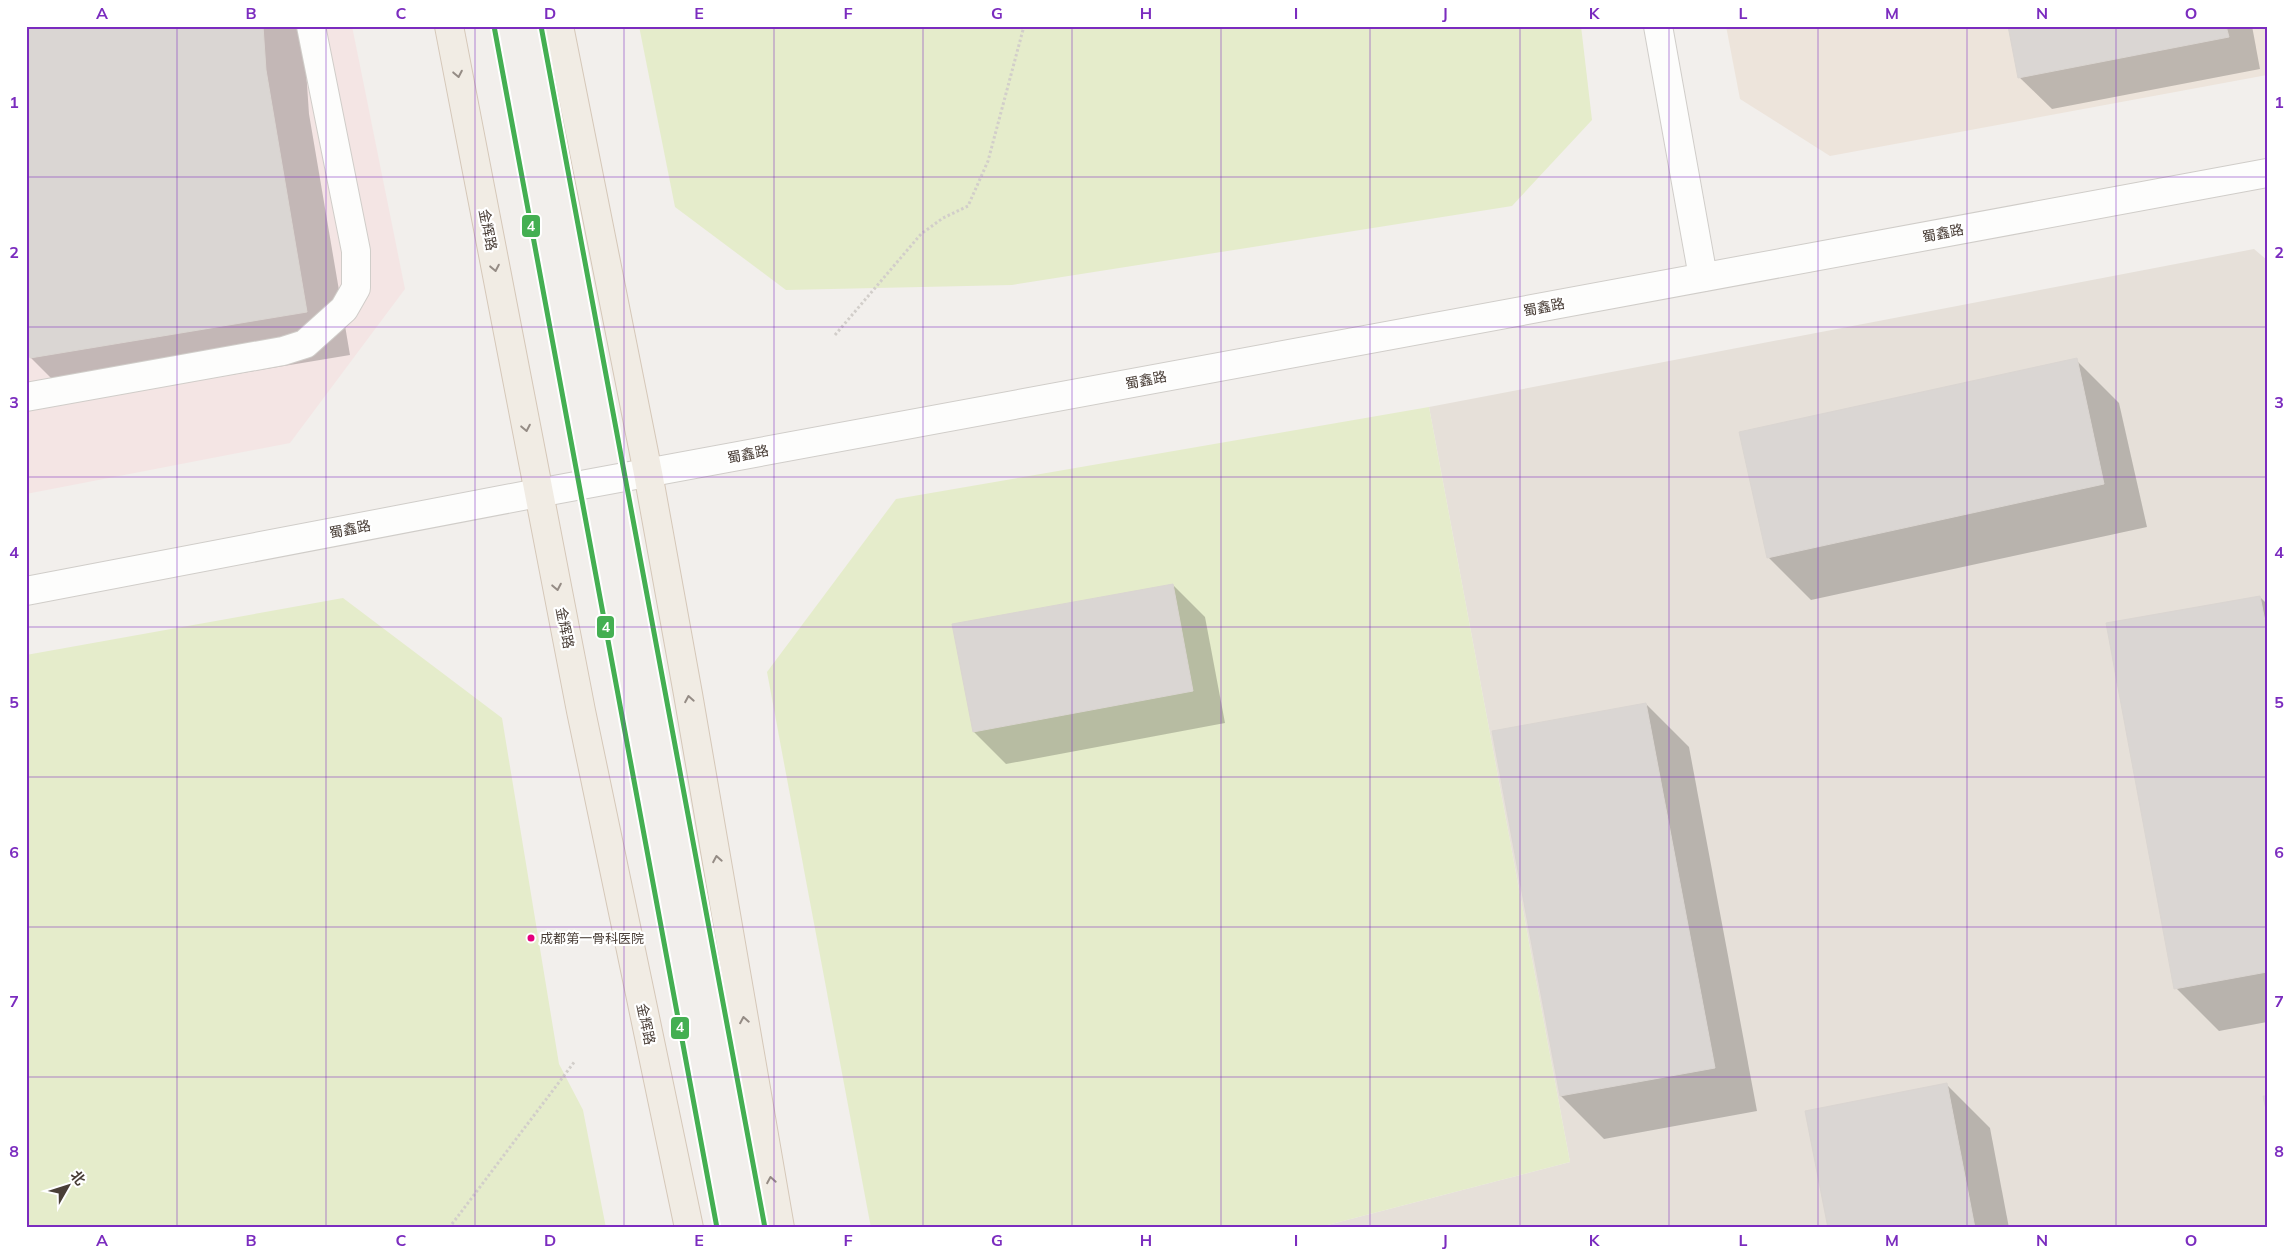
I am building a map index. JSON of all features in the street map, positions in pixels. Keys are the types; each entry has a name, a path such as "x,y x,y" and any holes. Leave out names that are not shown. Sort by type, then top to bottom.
{"main road":[{"name":"金辉路","path":"449,26 581,711 689,1228"},
{"path":"558,26 648,473 780,1228"}],"street":[{"path":"26,397 283,350 305,344 344,309 356,288 356,251 311,26"},
{"path":"1658,26 1703,277"},
{"name":"蜀鑫路","path":"26,591 538,493 2267,173"}],"path":[{"path":"835,335 920,234 943,218 968,206 988,160 1024,26"},
{"path":"449,1228 575,1061"}],"shaded area":[{"path":"26,26 352,26 405,289 290,443 26,494"},
{"path":"1726,26 2267,26 2267,75 1830,156 1740,99"},
{"path":"2254,249 2267,260 2267,1228 1316,1228 1570,1162 1429,407"}],"green space":[{"path":"639,26 1581,26 1592,120 1512,206 1012,285 786,290 675,207"},
{"path":"1429,407 1570,1162 1316,1228 871,1228 767,672 896,499"},
{"path":"343,598 502,718 559,1064 583,1110 606,1228 26,1228 26,655"}],"building":[{"path":"26,26 263,26 266,70 307,312 30,358 26,339"},
{"path":"2008,26 2226,26 2229,37 2018,78"},
{"path":"2077,358 2104,484 1767,558 1739,432"},
{"path":"1173,584 1193,691 973,732 952,624"},
{"path":"2260,596 2267,631 2267,972 2174,989 2106,623"},
{"path":"1646,703 1715,1068 1560,1096 1492,731"},
{"path":"1947,1083 1975,1228 1828,1228 1805,1111"},
{"path":"2263,1096 2267,1096 2267,1114"}],"transit line":[{"name":"4","path":"494,26 717,1228"},
{"name":"4","path":"541,26 765,1228"}],"place":[{"name":"成都第一骨科医院","path":"531,938"}]}
